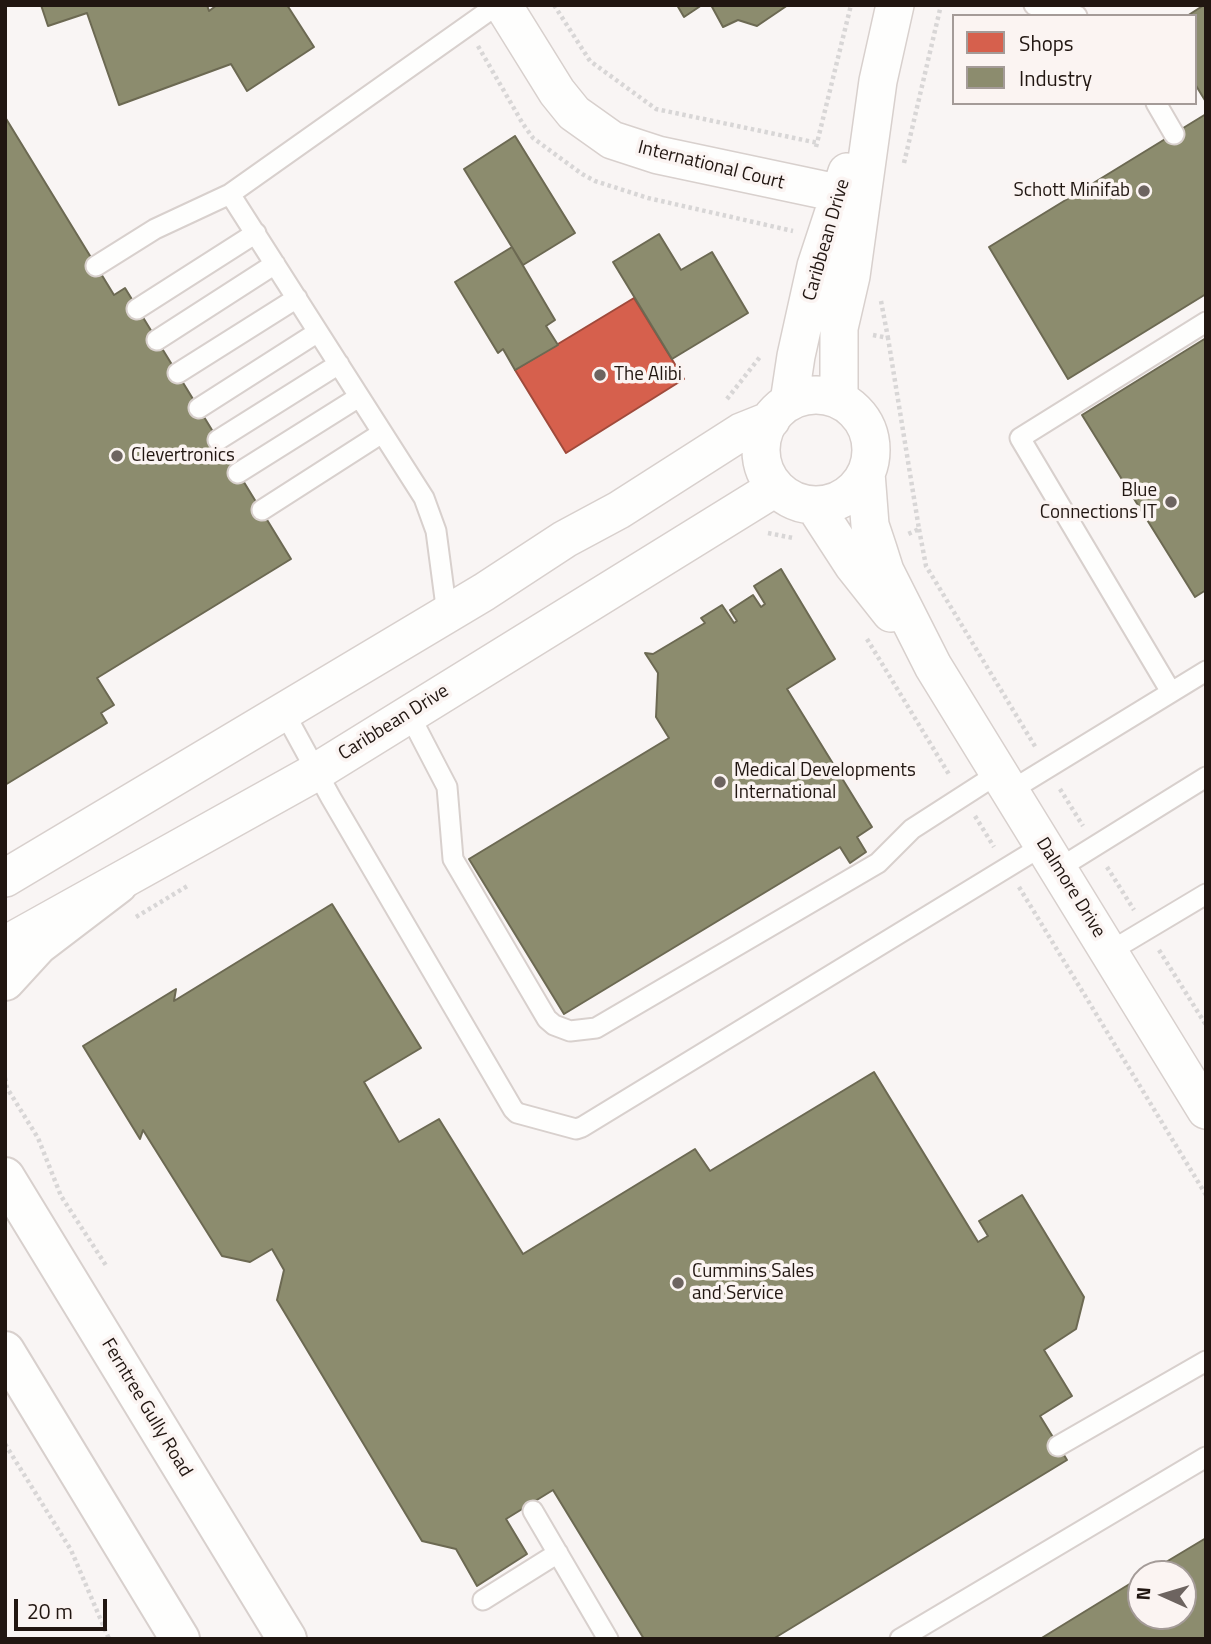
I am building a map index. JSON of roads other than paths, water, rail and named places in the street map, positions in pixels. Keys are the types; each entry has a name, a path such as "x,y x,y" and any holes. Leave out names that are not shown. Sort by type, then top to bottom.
{"main road":[{"path":"5,981 38,945 117,884"},
{"name":"Ferntree Gully Road","path":"5,1177 287,1639"},
{"path":"5,1352 180,1639"}],"street":[{"name":"International Court","path":"503,5 557,92 574,113 612,139 658,155 850,197"},
{"name":"Caribbean Drive","path":"780,411 796,356 816,266 850,197 895,5"},
{"name":"Caribbean Drive","path":"839,399 839,328 851,276 850,197"},
{"path":"5,878 447,614 565,539 619,510 741,432 780,411 814,395 839,399 853,409 864,422 870,439 871,456 866,473 858,486 830,503 814,505 798,502 775,488 761,452 763,435 780,411"},
{"name":"Dalmore Drive","path":"866,473 870,525 878,550 933,666 1206,1110"},
{"name":"Caribbean Drive","path":"5,945 316,772 775,488"},
{"name":"Dalmore Drive","path":"814,505 853,565 933,666"}],"lane":[{"path":"96,266 155,229 230,194 497,5"},
{"path":"1034,5 1069,14"},
{"path":"1157,105 1174,134"},
{"path":"230,194 424,498 436,531 447,614"},
{"path":"137,309 256,233"},
{"path":"157,340 275,264"},
{"path":"178,373 297,298"},
{"path":"1171,692 1020,438 1206,322"},
{"path":"199,408 318,332"},
{"path":"218,440 339,364"},
{"path":"238,473 359,397"},
{"path":"262,510 383,433"},
{"path":"409,714 447,787 453,859 547,1019 561,1028 579,1031 596,1028 878,863 912,829 1005,782 1206,671"},
{"path":"284,712 316,772 513,1109 517,1113 576,1129 1051,857 1206,777"},
{"path":"1109,953 1206,894"},
{"path":"1058,1446 1206,1361"},
{"path":"900,1639 1206,1457"},
{"path":"533,1511 608,1639"},
{"path":"483,1600 558,1553"}],"place":[{"name":"Schott Minifab","path":"1144,191"},
{"name":"The Alibi","path":"600,375"},
{"name":"Clevertronics","path":"117,456"},
{"name":"Blue Connections IT","path":"1171,502"},
{"name":"Medical Developments International","path":"720,782"},
{"name":"Cummins Sales and Service","path":"678,1283"}]}
